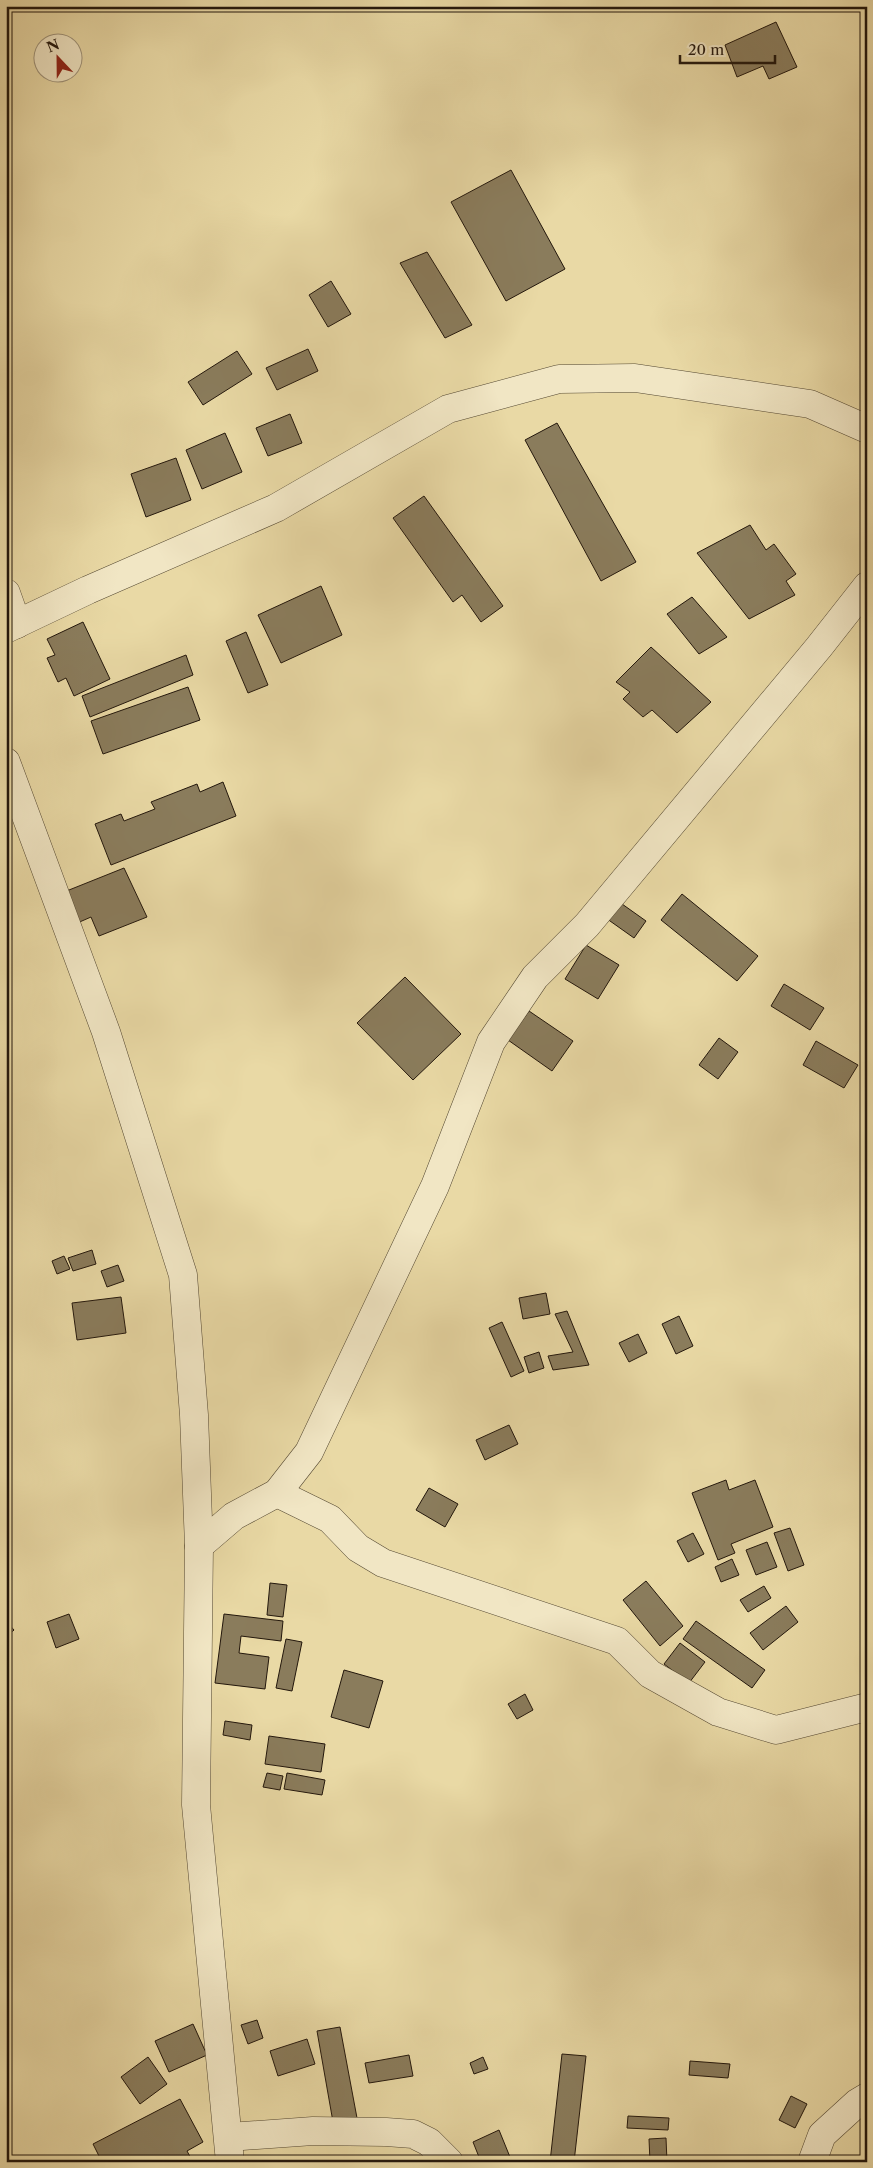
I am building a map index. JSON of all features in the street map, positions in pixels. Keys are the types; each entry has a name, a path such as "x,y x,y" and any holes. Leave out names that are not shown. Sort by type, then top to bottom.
{"street":[{"path":"6,593 12,626 88,590 276,508 448,409 559,379 635,378 810,404 867,430"},
{"path":"199,1546 234,1516 277,1493 309,1452 436,1186 491,1042 534,977 587,925 819,647 867,586"},
{"path":"6,762 106,1032 184,1275 194,1415 199,1546 196,1805 230,2149 313,2131 386,2132 413,2134 429,2142 448,2162"},
{"path":"277,1493 330,1519 358,1548 383,1563 617,1641 650,1674 718,1712 776,1730 867,1707"},
{"path":"812,2162 822,2135 856,2103 867,2097"}],"building":[{"path":"776,22 797,67 769,79 763,66 737,77 725,45"},
{"path":"511,170 565,269 506,301 451,202"},
{"path":"427,252 472,325 445,338 400,263"},
{"path":"331,281 351,314 328,327 309,295"},
{"path":"308,349 318,371 277,390 266,368"},
{"path":"237,351 252,374 203,405 188,382"},
{"path":"290,414 302,443 268,456 256,428"},
{"path":"557,423 636,562 601,581 525,440"},
{"path":"225,433 242,472 202,489 186,450"},
{"path":"176,458 191,500 146,517 131,474"},
{"path":"424,496 503,606 481,622 462,595 453,602 393,518"},
{"path":"750,525 766,550 774,544 796,574 786,581 795,595 749,619 697,553"},
{"path":"321,586 342,635 281,663 258,615"},
{"path":"692,597 727,637 699,654 667,614"},
{"path":"83,622 110,679 74,696 66,678 58,682 47,658 55,655 47,639"},
{"path":"246,632 268,685 248,693 226,641"},
{"path":"651,647 711,702 677,733 652,710 643,717 623,699 630,692 616,682"},
{"path":"186,655 193,675 90,717 82,696"},
{"path":"188,687 200,720 103,754 91,721"},
{"path":"223,782 236,816 111,865 95,824 121,814 124,821 155,809 151,802 197,784 200,792"},
{"path":"124,868 147,917 99,936 91,917 75,924 64,892"},
{"path":"682,894 758,956 737,981 661,920"},
{"path":"615,899 646,921 634,938 603,916"},
{"path":"586,945 619,965 598,999 565,979"},
{"path":"405,977 461,1034 413,1080 357,1023"},
{"path":"784,984 824,1008 810,1030 771,1006"},
{"path":"529,1011 573,1041 552,1071 508,1040"},
{"path":"719,1038 738,1052 718,1079 699,1065"},
{"path":"816,1041 858,1065 844,1088 803,1065"},
{"path":"92,1250 96,1264 73,1271 68,1258"},
{"path":"64,1256 70,1269 57,1274 52,1261"},
{"path":"118,1265 124,1281 107,1287 101,1271"},
{"path":"546,1293 550,1314 523,1319 519,1298"},
{"path":"121,1297 126,1333 77,1340 72,1303"},
{"path":"567,1311 589,1365 553,1370 548,1356 573,1352 555,1314"},
{"path":"679,1316 693,1346 676,1354 662,1324"},
{"path":"502,1322 524,1371 511,1377 489,1328"},
{"path":"638,1334 647,1353 629,1362 619,1343"},
{"path":"539,1352 544,1368 529,1373 524,1357"},
{"path":"509,1425 518,1444 485,1460 476,1440"},
{"path":"726,1480 729,1490 755,1480 773,1527 731,1544 735,1553 718,1560 692,1493"},
{"path":"429,1488 458,1504 445,1527 416,1510"},
{"path":"790,1528 804,1565 788,1571 774,1533"},
{"path":"693,1533 704,1554 688,1562 677,1541"},
{"path":"767,1542 777,1567 756,1575 746,1550"},
{"path":"732,1559 739,1575 721,1582 715,1567"},
{"path":"646,1581 683,1626 660,1646 623,1600"},
{"path":"270,1583 287,1585 283,1617 267,1615"},
{"path":"764,1586 771,1598 748,1612 740,1600"},
{"path":"786,1606 798,1622 763,1650 750,1633"},
{"path":"69,1614 79,1639 56,1648 47,1622"},
{"path":"224,1614 283,1621 281,1641 241,1636 239,1653 269,1657 265,1689 215,1683"},
{"path":"6,1621 14,1630 6,1638"},
{"path":"696,1621 765,1670 752,1688 683,1639"},
{"path":"286,1639 302,1642 292,1691 276,1688"},
{"path":"680,1643 705,1662 689,1683 664,1664"},
{"path":"344,1670 383,1681 369,1728 331,1717"},
{"path":"525,1694 533,1710 517,1719 508,1704"},
{"path":"225,1721 252,1725 250,1740 223,1735"},
{"path":"269,1736 325,1744 321,1772 265,1764"},
{"path":"267,1773 283,1776 280,1790 263,1787"},
{"path":"287,1773 325,1780 322,1795 284,1789"},
{"path":"257,2020 263,2038 248,2044 241,2025"},
{"path":"193,2024 207,2055 169,2072 155,2041"},
{"path":"340,2027 357,2118 333,2122 317,2031"},
{"path":"307,2039 315,2064 278,2076 270,2051"},
{"path":"562,2054 586,2056 574,2162 550,2162"},
{"path":"409,2055 413,2076 369,2083 365,2063"},
{"path":"148,2057 167,2084 140,2104 121,2077"},
{"path":"483,2057 488,2069 474,2074 470,2063"},
{"path":"690,2061 730,2064 728,2078 689,2075"},
{"path":"791,2096 807,2104 795,2128 779,2120"},
{"path":"180,2099 203,2142 187,2151 193,2162 102,2162 93,2144"},
{"path":"628,2116 669,2118 668,2130 627,2128"},
{"path":"499,2130 512,2162 481,2162 473,2142"},
{"path":"666,2138 667,2162 650,2162 649,2139"}]}
